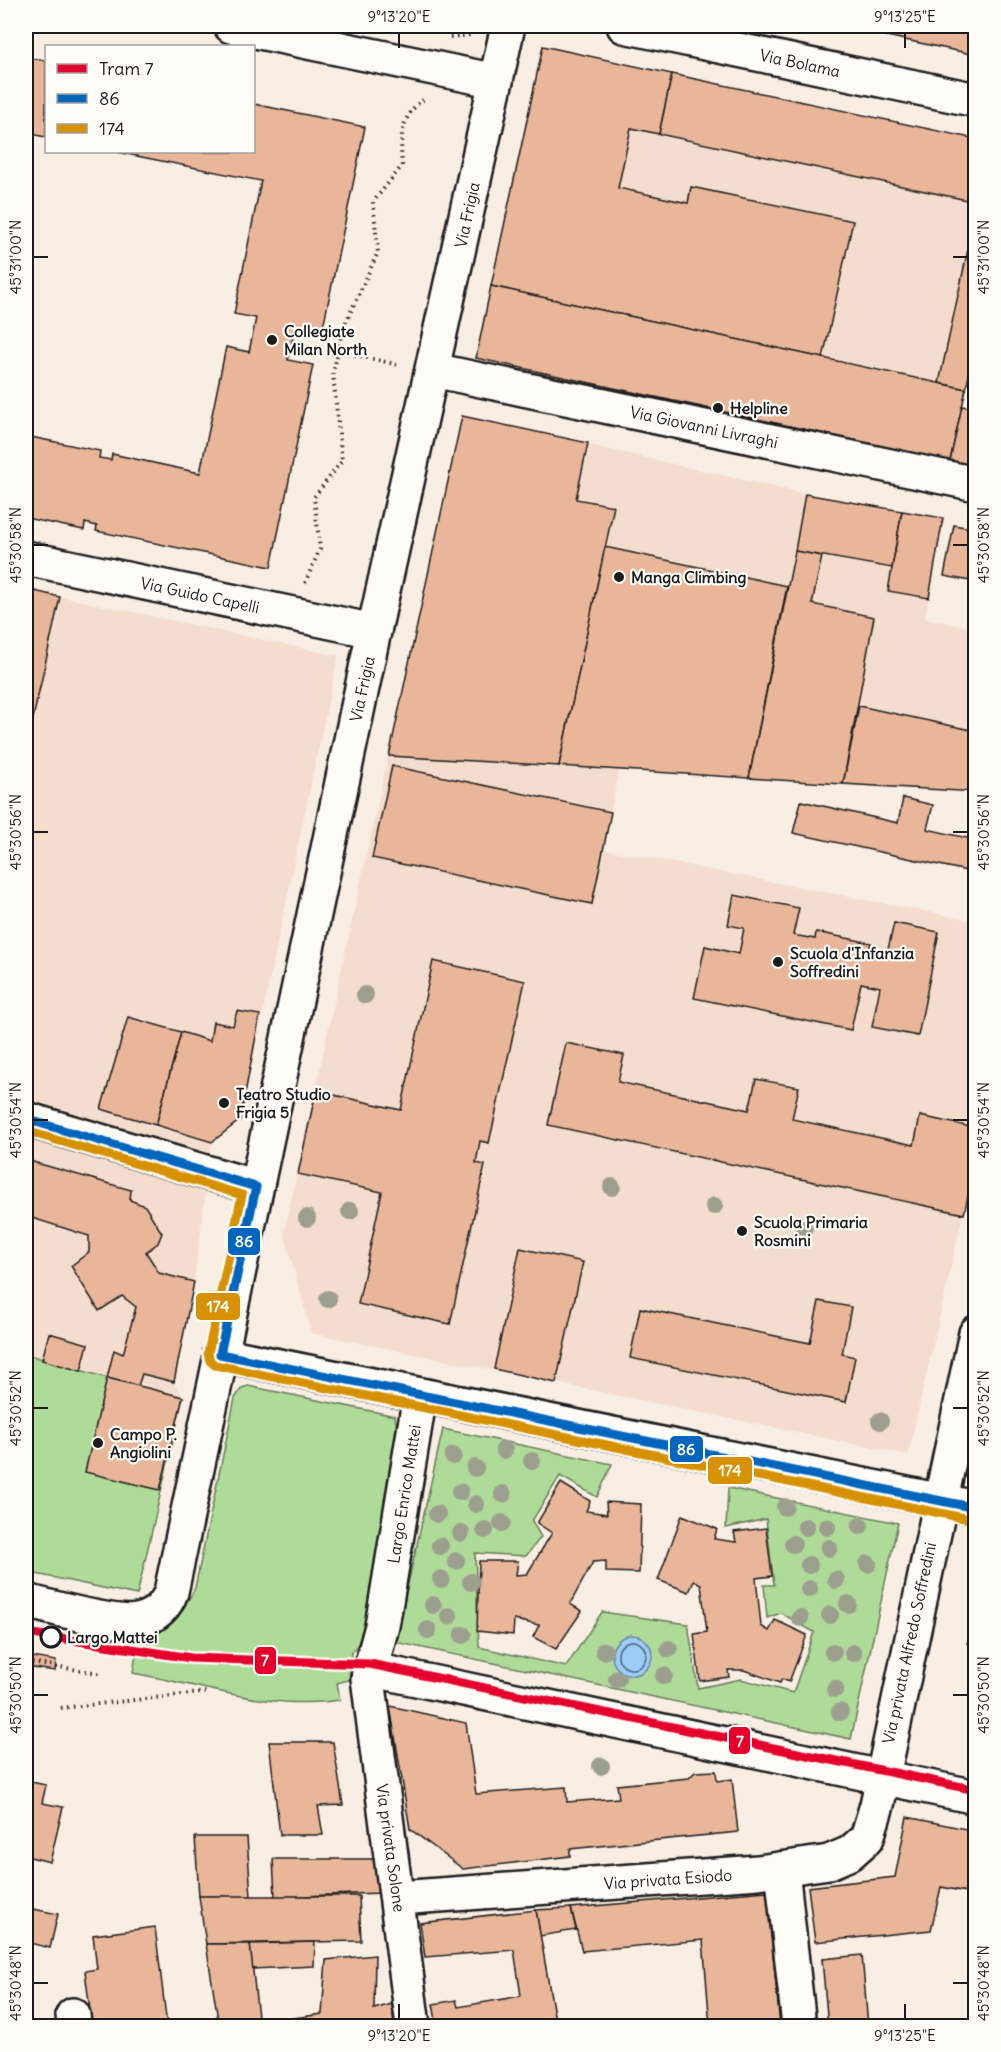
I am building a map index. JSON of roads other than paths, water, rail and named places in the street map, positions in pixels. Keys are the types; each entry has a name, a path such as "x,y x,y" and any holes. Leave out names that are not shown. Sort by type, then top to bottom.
{"street":[{"path":"231,26 496,81"},
{"name":"Via Frigia","path":"220,1354 374,631 420,368 496,81 508,26"},
{"name":"Via Bolama","path":"624,26 975,100"},
{"name":"Via Giovanni Livraghi","path":"420,368 975,483"},
{"name":"Via Guido Capelli","path":"26,558 374,631"},
{"path":"26,1119 256,1187"},
{"name":"Via privata Alfredo Soffredini","path":"881,1777 975,1332"},
{"path":"26,1601 122,1621 141,1621 155,1614 165,1604 171,1592 220,1354 975,1508"},
{"name":"Largo Enrico Mattei","path":"369,1669 382,1626 420,1395"},
{"path":"369,1669 975,1797"},
{"name":"Via privata Solone","path":"369,1669 369,1702 414,2026"},
{"name":"Via privata Esiodo","path":"398,1898 782,1869 829,1862 858,1847 871,1829 881,1777"},
{"path":"782,1869 799,2026"}],"water":[{"path":"632,1635 646,1641 652,1655 646,1669 632,1675 618,1669 612,1655 618,1641"}],"tram line":[{"name":"7","path":"26,1633 191,1658 370,1664 976,1790"}],"place":[{"name":"Collegiate Milan North","path":"272,340"},
{"name":"Helpline","path":"718,408"},
{"name":"Manga Climbing","path":"619,577"},
{"name":"Scuola d'Infanzia Soffredini","path":"778,962"},
{"name":"Teatro Studio Frigia 5","path":"224,1103"},
{"name":"Scuola Primaria Rosmini","path":"742,1231"},
{"name":"Campo P. Angiolini","path":"98,1443"},
{"name":"Largo Mattei","path":"51,1637"}]}
